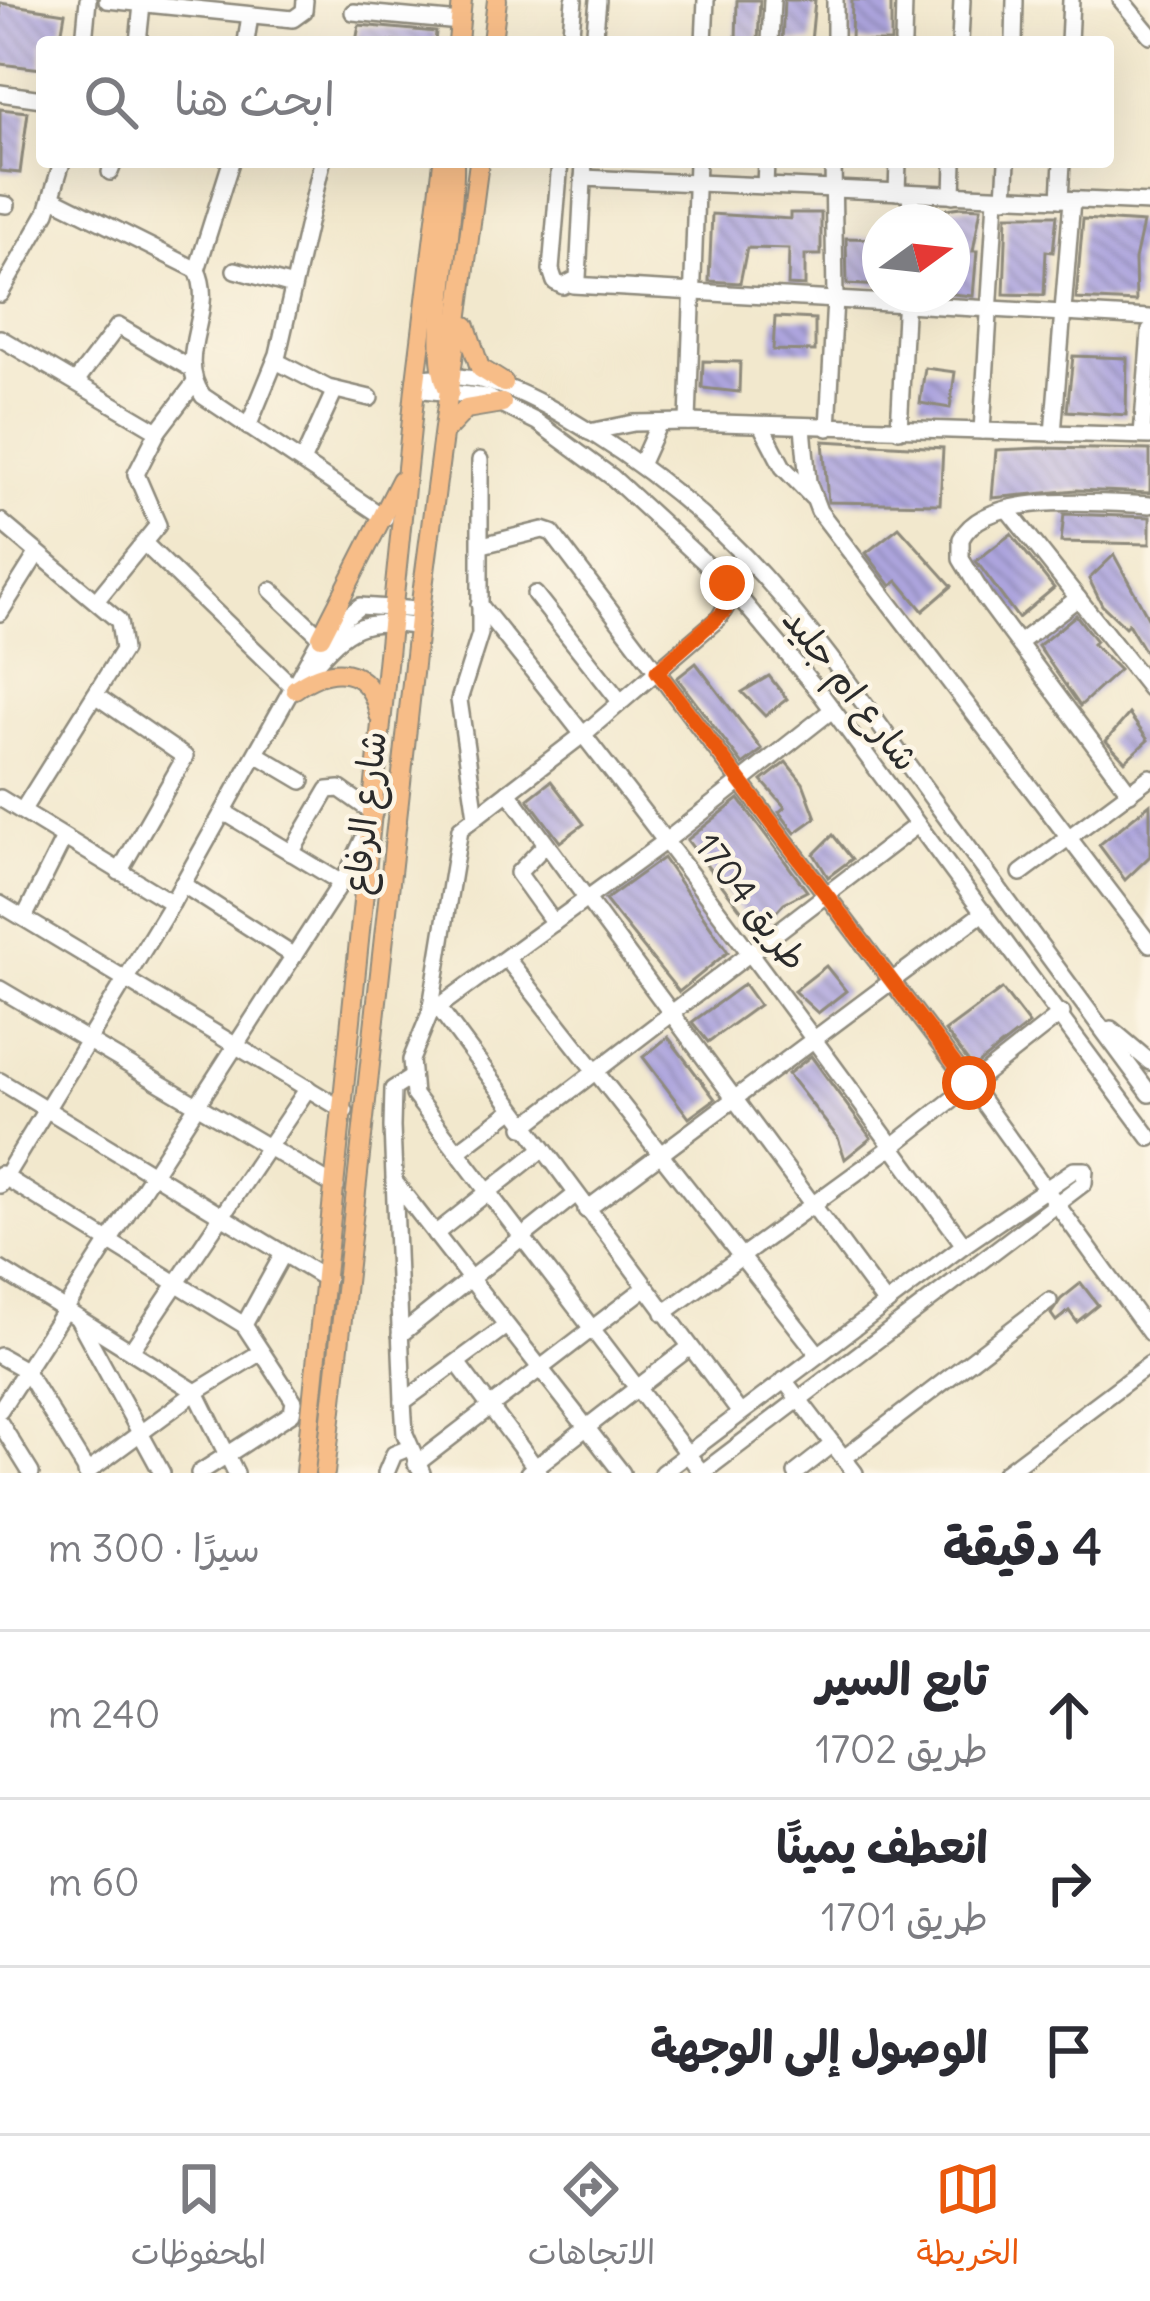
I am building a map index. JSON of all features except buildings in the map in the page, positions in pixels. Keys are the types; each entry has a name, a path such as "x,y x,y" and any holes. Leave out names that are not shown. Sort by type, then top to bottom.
{"main road":[{"path":"459,32 462,0"},
{"path":"493,36 496,0"},
{"name":"شارع الرفاع","path":"305,1473 415,384 442,168"},
{"path":"447,382 454,168"},
{"name":"شارع الرفاع","path":"326,1473 419,618 447,382 464,306 478,168"},
{"path":"440,451 458,414 503,393 474,356 464,306"},
{"path":"321,637 385,518 407,464"},
{"path":"295,689 322,672 354,674 376,698 382,738"}],"street":[{"path":"85,36 88,0"},
{"path":"107,0 292,20 304,11 305,0"},
{"path":"571,36 574,0"},
{"path":"595,36 598,0"},
{"path":"704,36 706,0"},
{"path":"770,36 772,0"},
{"path":"835,36 836,0"},
{"path":"903,36 904,0"},
{"path":"960,36 962,0"},
{"path":"1014,36 1016,0"},
{"path":"1069,36 1071,0"},
{"path":"1121,0 1150,35"},
{"path":"139,36 142,5"},
{"path":"353,12 459,32"},
{"path":"247,36 250,15"},
{"path":"0,93 36,98"},
{"path":"0,294 52,198 60,168"},
{"path":"96,601 158,525 136,473 192,376 203,285 197,270 229,168"},
{"path":"248,427 275,361 321,168"},
{"path":"560,168 551,270 555,282 694,295 862,299"},
{"path":"688,422 697,168"},
{"path":"765,185 766,168"},
{"path":"828,428 835,299 833,168"},
{"path":"899,168 906,204"},
{"path":"953,195 954,168"},
{"path":"982,431 988,308 1006,168"},
{"path":"1053,434 1062,312 1063,168"},
{"path":"573,285 578,278 583,170 696,182 1150,203"},
{"path":"52,198 197,270"},
{"path":"235,270 293,286"},
{"path":"970,306 1150,318"},
{"path":"899,430 904,312"},
{"path":"77,380 118,326 192,376 248,427 385,518"},
{"path":"589,432 688,422 1146,436 1150,331"},
{"path":"0,338 158,431"},
{"path":"275,361 334,390 370,398"},
{"name":"شارع ام جليد","path":"415,384 447,382 503,393 589,432 640,463 737,544 808,624 1150,1097"},
{"path":"302,462 334,390"},
{"name":"شارع ام جليد","path":"503,393 612,477 727,583 832,710 1148,1132"},
{"path":"640,463 659,423"},
{"path":"760,425 795,484 812,497 1147,934"},
{"path":"802,427 812,497"},
{"path":"476,815 459,700 481,634 481,460"},
{"path":"1130,793 961,559 961,539 981,517 1008,510 1077,502 1150,505"},
{"path":"1008,510 1150,689"},
{"path":"0,521 119,621 125,637 95,695 22,811"},
{"path":"482,545 538,531 552,533 969,1083 1150,1333"},
{"path":"146,545 295,689"},
{"path":"0,613 37,554"},
{"path":"727,583 725,611 585,733 460,829 454,843 434,1010 410,1079 414,1095 702,1473 1051,1197"},
{"path":"271,590 321,637"},
{"path":"535,595 619,700"},
{"path":"1019,644 1078,598"},
{"name":"طريق 1704","path":"479,604 585,733 754,954 964,1244"},
{"path":"199,1473 296,1406 244,1325 2,1179 172,903 321,637 360,607 419,618"},
{"path":"295,689 344,633 393,614"},
{"path":"95,695 185,758 119,872"},
{"path":"434,1010 667,840 832,710"},
{"path":"258,755 302,782"},
{"path":"1021,873 1150,777"},
{"path":"0,1411 25,1370 71,1313 110,1242 340,883 374,816 340,789 328,790 291,853"},
{"path":"508,792 886,1304"},
{"path":"0,798 172,903"},
{"path":"224,812 340,883"},
{"path":"523,1127 916,825"},
{"path":"24,918 63,840"},
{"path":"546,844 518,873 554,923"},
{"path":"182,884 294,956"},
{"path":"0,904 128,976 345,1111"},
{"path":"586,1210 889,977 984,912"},
{"path":"507,958 657,1155 818,1354"},
{"path":"0,989 336,1187"},
{"path":"1079,998 1150,1062"},
{"path":"434,1010 740,1414"},
{"path":"664,1313 892,1146 1062,1012"},
{"path":"410,1079 393,1089 394,1181 403,1402 416,1461"},
{"path":"0,1082 327,1280"},
{"path":"131,1351 308,1088"},
{"path":"1132,1112 1150,1097"},
{"path":"457,1152 511,1111"},
{"path":"435,1234 541,1150"},
{"path":"394,1181 622,1473"},
{"path":"400,1335 575,1195"},
{"path":"662,1473 964,1244 1051,1197"},
{"path":"244,1325 284,1254"},
{"path":"0,1269 196,1392 236,1473"},
{"path":"416,1461 645,1288"},
{"path":"796,1473 839,1451 1049,1301"},
{"path":"71,1313 162,1473"},
{"path":"403,1402 506,1325"},
{"path":"458,1364 534,1471 690,1347"},
{"path":"0,1357 25,1370 87,1473 196,1392 261,1352"},
{"path":"1005,1473 1150,1364"},
{"path":"784,1380 855,1473"},
{"path":"0,1423 31,1473"},
{"path":"386,1473 394,1454 416,1461"}],"route":[{"path":"727,583 725,611 657,671 969,1083"}]}
